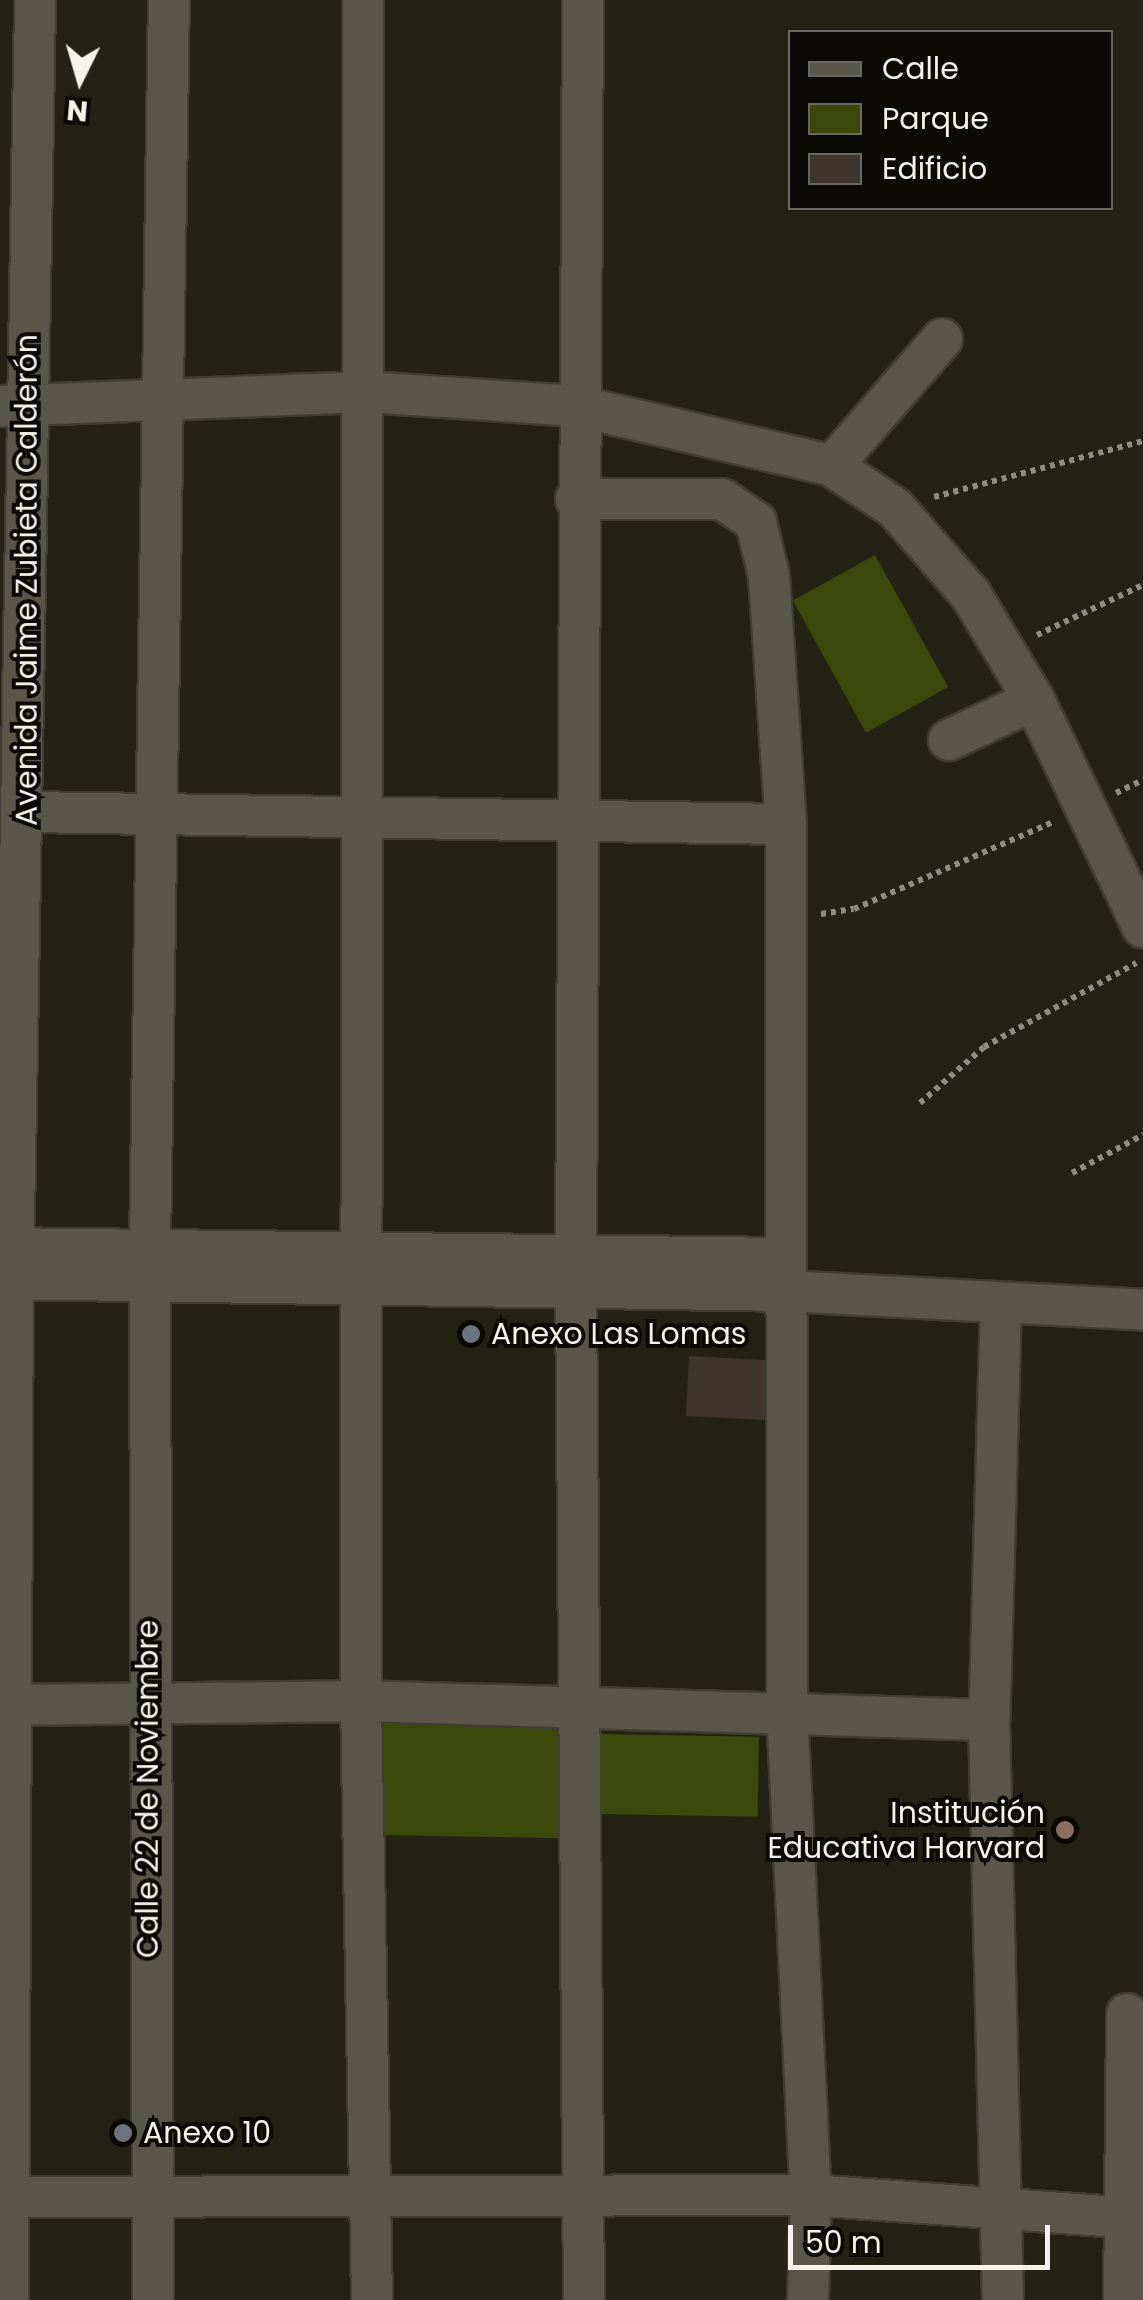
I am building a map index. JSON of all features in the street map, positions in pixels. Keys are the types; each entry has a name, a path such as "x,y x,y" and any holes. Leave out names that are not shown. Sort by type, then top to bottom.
{"street":[{"name":"Avenida Jaime Zubieta Calderón","path":"8,2300 4,2197 7,1263 27,812 13,406 36,0"},
{"name":"Calle 22 de Noviembre","path":"153,2300 145,1703 153,818 169,0"},
{"path":"364,0 361,1701 372,2300"},
{"path":"583,0 573,822 573,1709 585,2192 584,2300"},
{"path":"832,466 942,338"},
{"path":"13,406 366,392 577,406 832,466 895,508 971,595 1034,700 1143,927"},
{"path":"576,499 722,499 756,522 769,576 786,824 787,1710 811,2195 808,2300"},
{"path":"949,740 1034,700"},
{"path":"27,812 153,818 786,824"},
{"path":"7,1263 150,1261 786,1275 1001,1303 1143,1310"},
{"path":"1001,1303 989,1720 1004,2207 1003,2300"},
{"path":"4,1705 361,1701 573,1709 787,1710 989,1720"},
{"path":"1124,2300 1131,2217 1128,2014"},
{"path":"4,2197 585,2192 811,2195 1131,2217"}],"path":[{"path":"895,508 1143,441"},
{"path":"1005,651 1143,586"},
{"path":"786,920 854,909 1084,808"},
{"path":"920,1102 984,1047 1143,959"},
{"path":"1072,1173 1143,1135"}],"green space":[{"path":"875,555 948,687 866,733 793,601"},
{"path":"375,1722 563,1725 561,1838 373,1835"},
{"path":"602,1734 759,1737 758,1817 601,1814"}],"building":[{"path":"689,1356 772,1360 769,1420 686,1416"}],"place":[{"name":"Anexo Las Lomas","path":"471,1334"},
{"name":"Institución Educativa Harvard","path":"1065,1830"},
{"name":"Anexo 10","path":"123,2133"}]}
